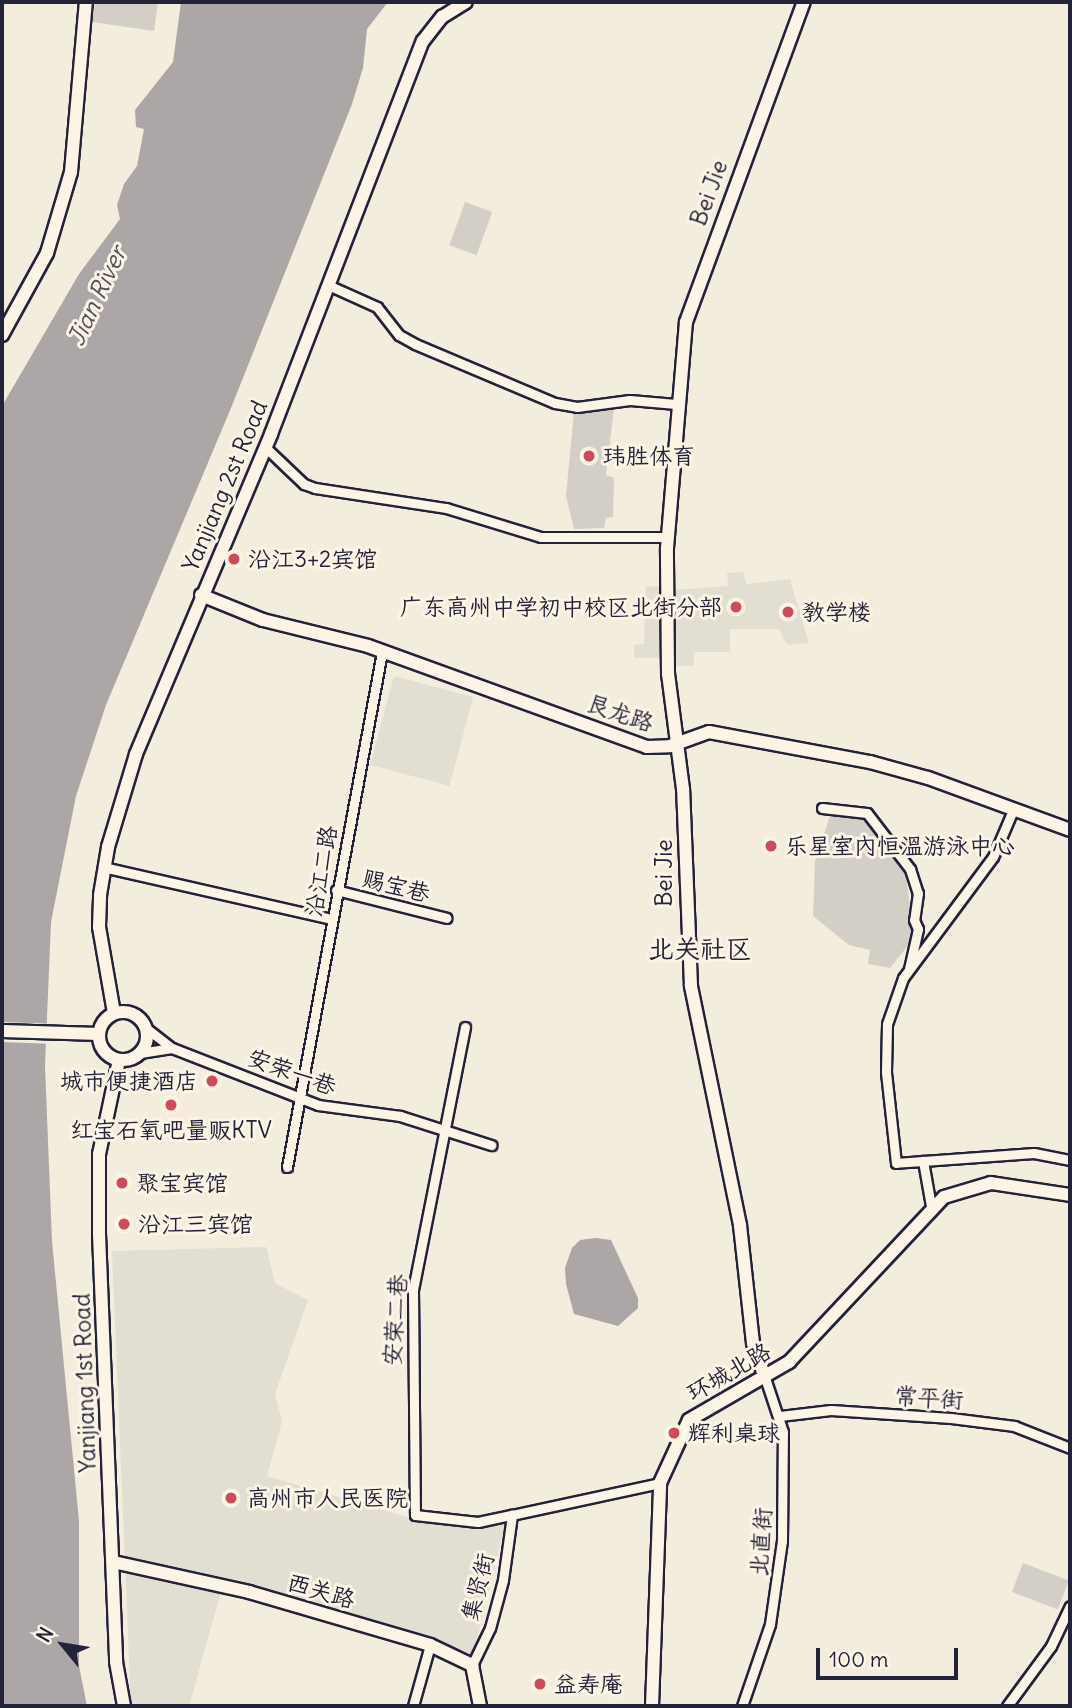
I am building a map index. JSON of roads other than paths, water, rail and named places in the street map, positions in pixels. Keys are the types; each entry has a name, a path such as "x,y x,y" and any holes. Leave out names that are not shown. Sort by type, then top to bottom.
{"street":[{"path":"2,335 47,253 71,172 86,2"},
{"name":"Yanjiang 2st Road","path":"114,1013 99,926 103,867 136,754 265,447 423,41 442,17 466,2"},
{"name":"Bei Jie","path":"765,1378 753,1343 740,1225 691,986 683,789 667,643 667,537 683,335 696,285 804,2"},
{"path":"328,285 377,307 405,339 555,403 577,407 630,400 676,404"},
{"path":"265,447 304,484 314,488 446,508 541,537 667,537"},
{"name":"艮龙路","path":"201,595 264,620 383,652 640,745 654,748 676,743 692,734 716,732 870,762 1070,830"},
{"name":"沿江二路","path":"286,1167 302,1098 336,890 383,652"},
{"path":"822,808 867,813 910,869 918,893 914,920 918,929 909,969"},
{"path":"1013,810 993,858 909,969 894,999 885,1038 895,1163 1034,1153 1070,1160"},
{"path":"103,867 332,919"},
{"name":"赐宝巷","path":"336,890 447,918"},
{"path":"114,1013 137,1016 146,1028 172,1048 140,1053 119,1060 107,1053 99,1034 104,1021 114,1013"},
{"path":"441,1130 465,1027"},
{"path":"140,1053 147,1042 146,1028"},
{"path":"2,1031 99,1034"},
{"name":"安荣一巷","path":"172,1048 336,1110 400,1116 491,1145"},
{"name":"Yanjiang 1st Road","path":"119,1060 99,1166 116,1662 124,1706"},
{"name":"安荣二巷","path":"415,1515 413,1290 441,1130"},
{"path":"923,1161 931,1206"},
{"name":"环城北路","path":"652,1706 660,1483 671,1451 695,1415 765,1378 798,1354 931,1206 959,1189 991,1183 1070,1195"},
{"name":"北直街","path":"742,1706 763,1649 777,1586 783,1493 780,1416 765,1378"},
{"name":"常平街","path":"780,1416 831,1410 951,1418 1028,1430 1070,1448"},
{"name":"集贤街","path":"415,1515 478,1522 660,1483"},
{"name":"集贤街","path":"472,1665 489,1629 503,1580 512,1515"},
{"name":"西关路","path":"113,1562 249,1592 430,1644 472,1665"},
{"path":"1007,1706 1051,1646 1070,1606"},
{"path":"413,1706 430,1644"},
{"path":"472,1665 480,1706"}],"water":[{"name":"Jian River","path":"181,2 388,2 367,29 363,68 352,104 231,408 106,705 76,796 51,922 45,1066 52,1241 79,1521 79,1666 87,1706 2,1706 2,406 79,274 120,219 117,205 124,184 137,166 144,129 136,127 135,110 173,62"},
{"path":"580,1240 611,1240 638,1298 638,1308 618,1326 574,1314 566,1284 565,1268 572,1248"}],"place":[{"name":"玮胜体育","path":"589,456"},
{"name":"沿江3+2宾馆","path":"234,559"},
{"name":"广东高州中学初中校区北街分部","path":"736,607"},
{"name":"教学楼","path":"788,612"},
{"name":"乐星室内恒温游泳中心","path":"771,846"},
{"name":"城市便捷酒店","path":"212,1081"},
{"name":"红宝石氧吧量贩KTV","path":"171,1105"},
{"name":"聚宝宾馆","path":"122,1183"},
{"name":"沿江三宾馆","path":"124,1224"},
{"name":"辉利桌球","path":"674,1433"},
{"name":"高州市人民医院","path":"231,1498"},
{"name":"益寿庵","path":"540,1684"}],"district":[{"name":"北关社区","path":"700,949"}]}
